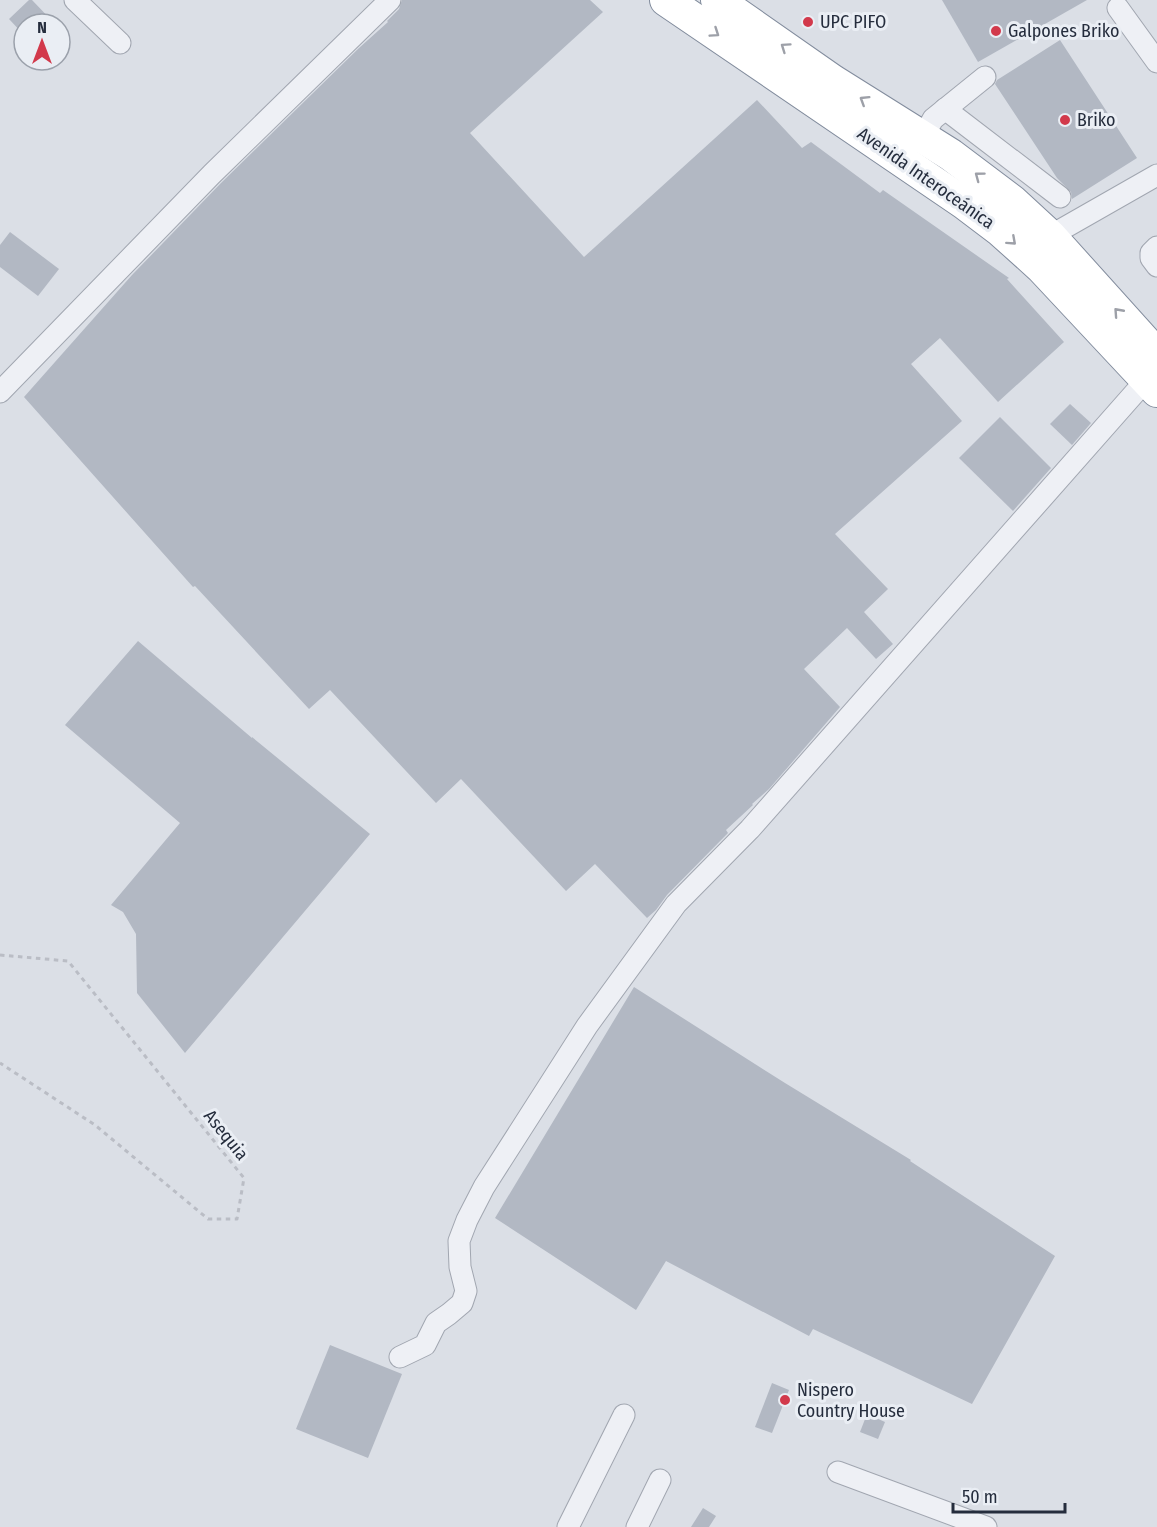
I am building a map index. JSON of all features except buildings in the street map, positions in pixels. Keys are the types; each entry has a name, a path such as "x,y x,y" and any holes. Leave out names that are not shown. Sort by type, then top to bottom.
{"highway":[{"name":"Avenida Interoceánica","path":"666,0 964,203 1001,231 1041,267 1152,358"},
{"name":"Avenida Interoceánica","path":"717,0 833,81 951,155 1011,201 1050,236 1152,358"}],"street":[{"path":"75,0 120,43"},
{"path":"0,392 212,174 390,0"},
{"path":"1118,8 1157,62"},
{"path":"923,137 933,119 985,77"},
{"path":"945,109 1060,196"},
{"path":"1050,236 1157,175"},
{"path":"1157,247 1151,254 1151,258 1157,266"},
{"path":"400,1357 425,1346 436,1323 462,1303 466,1291 460,1267 459,1241 484,1187 587,1026 676,904 750,829 1152,358"},
{"path":"575,1525 624,1415"},
{"path":"838,1472 986,1527"},
{"path":"637,1527 660,1480"}],"path":[{"name":"Asequia","path":"0,955 68,961 244,1178 237,1219 208,1219 95,1125 0,1063"}],"place":[{"name":"UPC PIFO","path":"808,22"},
{"name":"Galpones Briko","path":"996,31"},
{"name":"Briko","path":"1065,120"},
{"name":"Nispero Country House","path":"785,1400"}]}
